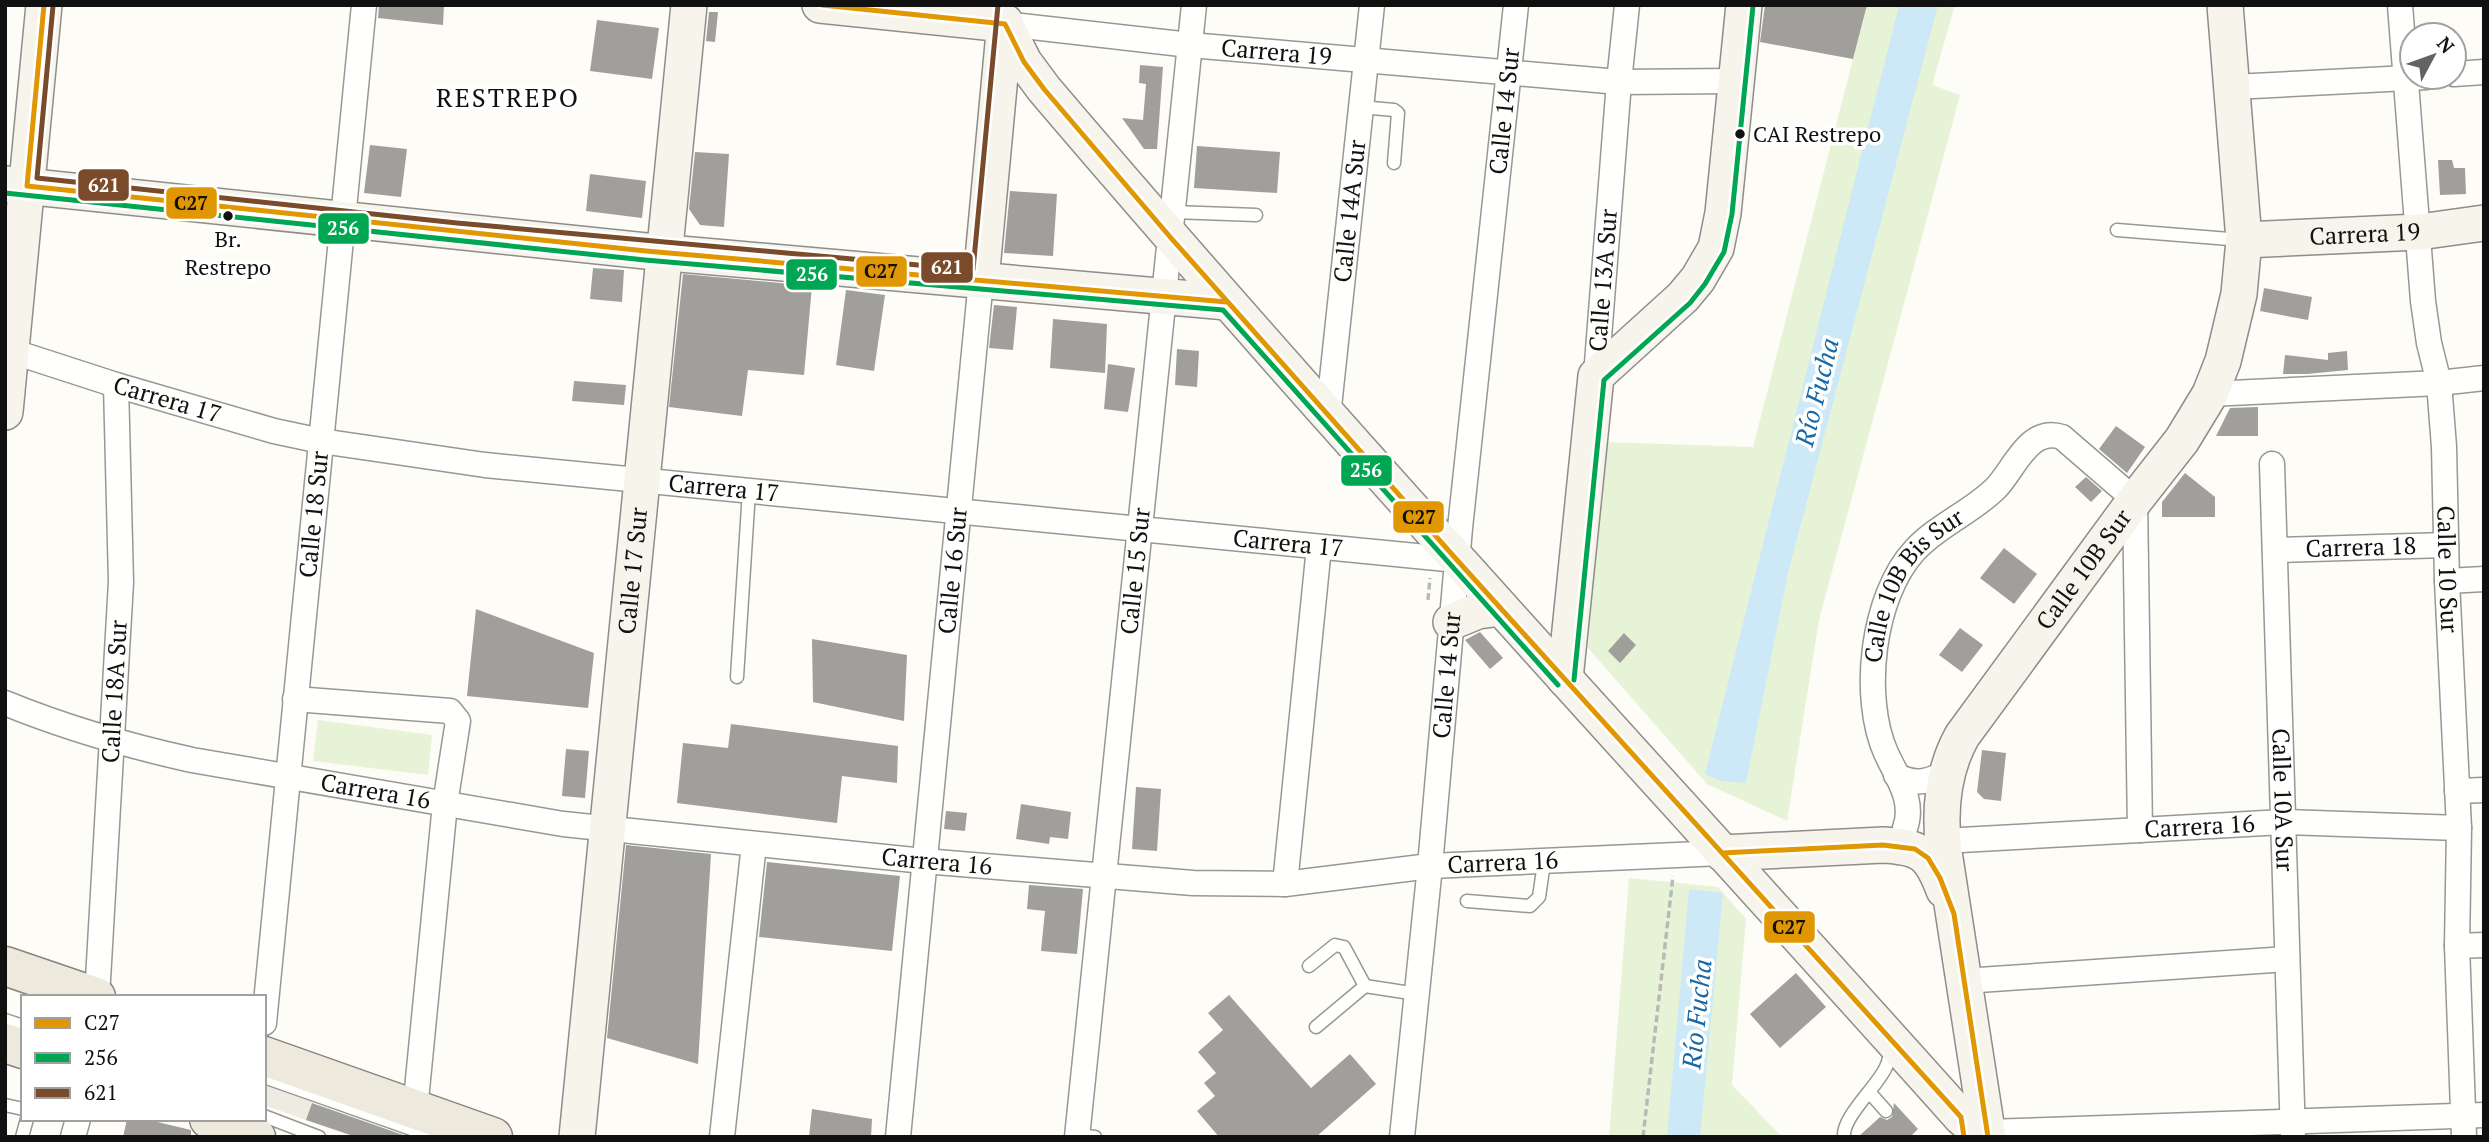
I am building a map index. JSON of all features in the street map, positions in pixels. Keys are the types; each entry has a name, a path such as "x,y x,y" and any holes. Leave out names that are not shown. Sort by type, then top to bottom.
{"main road":[{"path":"5,412 16,185 44,5"},
{"name":"Calle 17 Sur","path":"577,1137 689,5"},
{"name":"Carrera 19","path":"820,5 1006,15"},
{"path":"1596,376 1683,297 1703,272 1716,248 1723,212 1744,5"},
{"name":"Calle 10B Sur","path":"1975,1131 1964,981 1942,841 1941,806 1948,767 1967,729 2182,440 2210,394 2223,362 2241,283 2244,240 2225,5"},
{"path":"1006,15 1024,62 1044,89 1172,225 1227,302 1975,1131"},
{"name":"Calle 16 Sur","path":"981,280 1006,15"},
{"path":"16,185 665,252 1227,302"},
{"name":"Carrera 19","path":"2244,240 2419,232 2484,223"},
{"name":"Calle 13A Sur","path":"1565,679 1596,376"},
{"path":"1451,622 1478,611 1510,618 1532,630 1550,627 1562,620 1572,604"},
{"path":"1894,837 1924,806 1948,767"},
{"name":"Carrera 16","path":"1722,853 1894,837 1928,858 1940,878 1954,914"},
{"path":"5,966 91,995"},
{"path":"266,1057 424,1123 492,1137"},
{"path":"216,1121 252,1131"}],"street":[{"name":"Calle 18 Sur","path":"266,1002 365,5"},
{"name":"Calle 15 Sur","path":"1083,1136 1104,877 1194,5"},
{"name":"Calle 14A Sur","path":"1328,416 1372,5"},
{"name":"Calle 14 Sur","path":"1402,1137 1430,866 1457,560 1516,5"},
{"name":"Calle 13A Sur","path":"1596,376 1627,5"},
{"name":"Carrera 19","path":"1006,15 1190,45 1619,82 1736,81"},
{"path":"2233,87 2398,79"},
{"name":"Calle 10 Sur","path":"2417,91 2423,301 2439,383 2458,792 2457,946 2470,1122"},
{"name":"Calle 16 Sur","path":"898,1137 981,280"},
{"name":"Carrera 17","path":"8,350 274,431 321,441 485,465 1457,560"},
{"path":"2210,394 2439,383 2484,378"},
{"name":"Calle 18A Sur","path":"97,995 121,582 116,385"},
{"name":"Calle 10B Bis Sur","path":"1894,837 1908,820 1908,804 1883,747 1875,715 1872,673 1875,642 1894,581 1915,550 1986,496 2001,482 2033,442 2045,434 2062,437 2135,500"},
{"name":"Calle 10A Sur","path":"2272,464 2292,1130"},
{"path":"2135,500 2140,830"},
{"name":"Carrera 18","path":"2275,550 2446,545"},
{"path":"1285,884 1319,547"},
{"path":"2447,581 2484,579"},
{"path":"296,699 450,711 458,721 445,804 424,1123"},
{"name":"Carrera 16","path":"5,703 113,740 192,760 562,824 1104,877 1194,883 1285,884 1430,866 1722,853"},
{"path":"1896,775 1920,782 1937,778 1948,767"},
{"path":"2458,792 2484,790"},
{"name":"Carrera 16","path":"1942,841 2283,822 2459,828"},
{"path":"722,1137 754,844"},
{"path":"2457,946 2484,945"},
{"path":"1964,981 2287,959"},
{"path":"1975,1131 2292,1130 2470,1122"}],"lane":[{"path":"1361,107 1394,110 1398,113 1394,163"},
{"path":"1172,225 1256,215"},
{"path":"2117,230 2244,240"},
{"path":"737,677 748,491"},
{"path":"1467,901 1530,906 1539,897 1544,863"},
{"path":"1309,966 1335,944 1340,945 1349,955 1365,986"},
{"path":"1316,1027 1365,986 1417,994"},
{"path":"1844,1137 1844,1124 1870,1093 1887,1066 1893,1042"},
{"path":"266,1078 424,1123"},
{"path":"1870,1093 1886,1111"},
{"path":"252,1131 319,1137"}],"path":[{"path":"1643,1137 1675,856"}],"green space":[{"path":"1867,5 1955,5 1932,85 1960,95 1819,620 1787,821 1707,784 1588,648 1602,442 1753,447"},
{"path":"318,720 432,735 428,775 313,761"},
{"path":"1629,878 1718,887 1746,919 1732,1085 1782,1137 1609,1137"}],"shaded area":[{"path":"266,1086 312,1102 306,1120 266,1106"}],"water":[{"name":"Río Fucha","path":"1899,5 1938,5 1788,573 1746,783 1721,781 1705,774"},
{"name":"Río Fucha","path":"1689,889 1723,893 1700,1137 1667,1137"}],"building":[{"path":"379,5 444,5 443,25 378,18"},
{"path":"1765,5 1867,5 1853,59 1760,42"},
{"path":"709,12 718,12 715,42 706,41"},
{"path":"597,20 659,28 652,79 590,71"},
{"path":"1140,65 1163,67 1157,149 1144,149 1122,118 1143,120 1146,84 1139,83"},
{"path":"370,145 407,149 401,197 364,193"},
{"path":"1197,146 1280,152 1277,193 1194,188"},
{"path":"695,152 729,154 724,227 700,225 689,209"},
{"path":"2438,160 2452,160 2454,168 2465,168 2466,194 2440,195"},
{"path":"590,174 646,181 642,218 586,211"},
{"path":"1010,191 1057,194 1053,256 1004,253"},
{"path":"593,268 624,270 622,302 590,299"},
{"path":"683,274 812,286 804,375 748,370 742,416 669,407"},
{"path":"2264,288 2312,297 2308,320 2260,311"},
{"path":"846,290 885,295 874,371 836,365"},
{"path":"994,305 1017,307 1013,350 989,348"},
{"path":"1053,319 1107,324 1105,373 1050,368"},
{"path":"1177,349 1199,351 1197,387 1175,385"},
{"path":"2347,351 2348,370 2283,374 2285,355 2328,360 2328,353"},
{"path":"1108,364 1135,368 1128,412 1104,409"},
{"path":"574,381 626,385 624,405 572,401"},
{"path":"2258,407 2258,436 2216,436 2230,408"},
{"path":"2116,426 2145,447 2127,473 2099,449"},
{"path":"2185,473 2215,497 2215,517 2162,517 2162,502"},
{"path":"2086,477 2102,491 2091,502 2075,487"},
{"path":"2004,548 2037,574 2014,604 1980,578"},
{"path":"476,609 594,653 588,708 467,696"},
{"path":"1960,628 1983,645 1962,672 1939,655"},
{"path":"1480,632 1503,658 1490,669 1465,640"},
{"path":"1624,633 1636,645 1620,663 1608,651"},
{"path":"812,639 907,655 904,721 813,702"},
{"path":"731,724 898,746 897,783 842,776 837,823 677,803 683,743 728,748"},
{"path":"566,749 589,751 585,798 562,796"},
{"path":"1982,750 2006,753 2001,801 1984,799 1977,792"},
{"path":"1136,787 1161,789 1157,851 1132,849"},
{"path":"1021,804 1071,812 1068,839 1050,837 1049,844 1016,839"},
{"path":"946,811 967,813 965,831 944,829"},
{"path":"626,845 711,854 698,1064 607,1038"},
{"path":"767,862 900,876 892,951 759,937"},
{"path":"1029,885 1083,889 1077,954 1041,951 1045,911 1027,909"},
{"path":"1796,973 1826,1007 1780,1048 1750,1014"},
{"path":"1229,995 1311,1088 1350,1054 1376,1084 1316,1137 1219,1137 1197,1111 1215,1096 1204,1083 1216,1073 1198,1052 1223,1030 1208,1013"},
{"path":"312,1103 406,1137 356,1137 306,1120"},
{"path":"1894,1103 1918,1129 1910,1137 1858,1137 1880,1117 1887,1120 1892,1117"},
{"path":"812,1109 872,1119 871,1137 809,1137"},
{"path":"127,1121 153,1121 191,1130 191,1137 123,1137"}],"transit line":[{"name":"C27","path":"44,5 27,186 646,251 1227,302"},
{"name":"C27","path":"822,5 1005,24 1024,62 1044,89 1171,238 1457,560 1961,1117 1964,1137"},
{"name":"621","path":"53,6 37,178 457,223 973,270 998,5"},
{"name":"256","path":"1574,680 1604,380 1690,303 1724,252 1732,214 1753,6"},
{"name":"256","path":"5,193 645,260 1223,310 1558,685"},
{"name":"C27","path":"1722,853 1883,845 1915,849 1928,858 1940,878 1954,914 1988,1137"}],"place":[{"name":"CAI Restrepo","path":"1740,134"},
{"name":"Br. Restrepo","path":"228,216"}],"district":[{"name":"RESTREPO","path":"508,98"}]}
